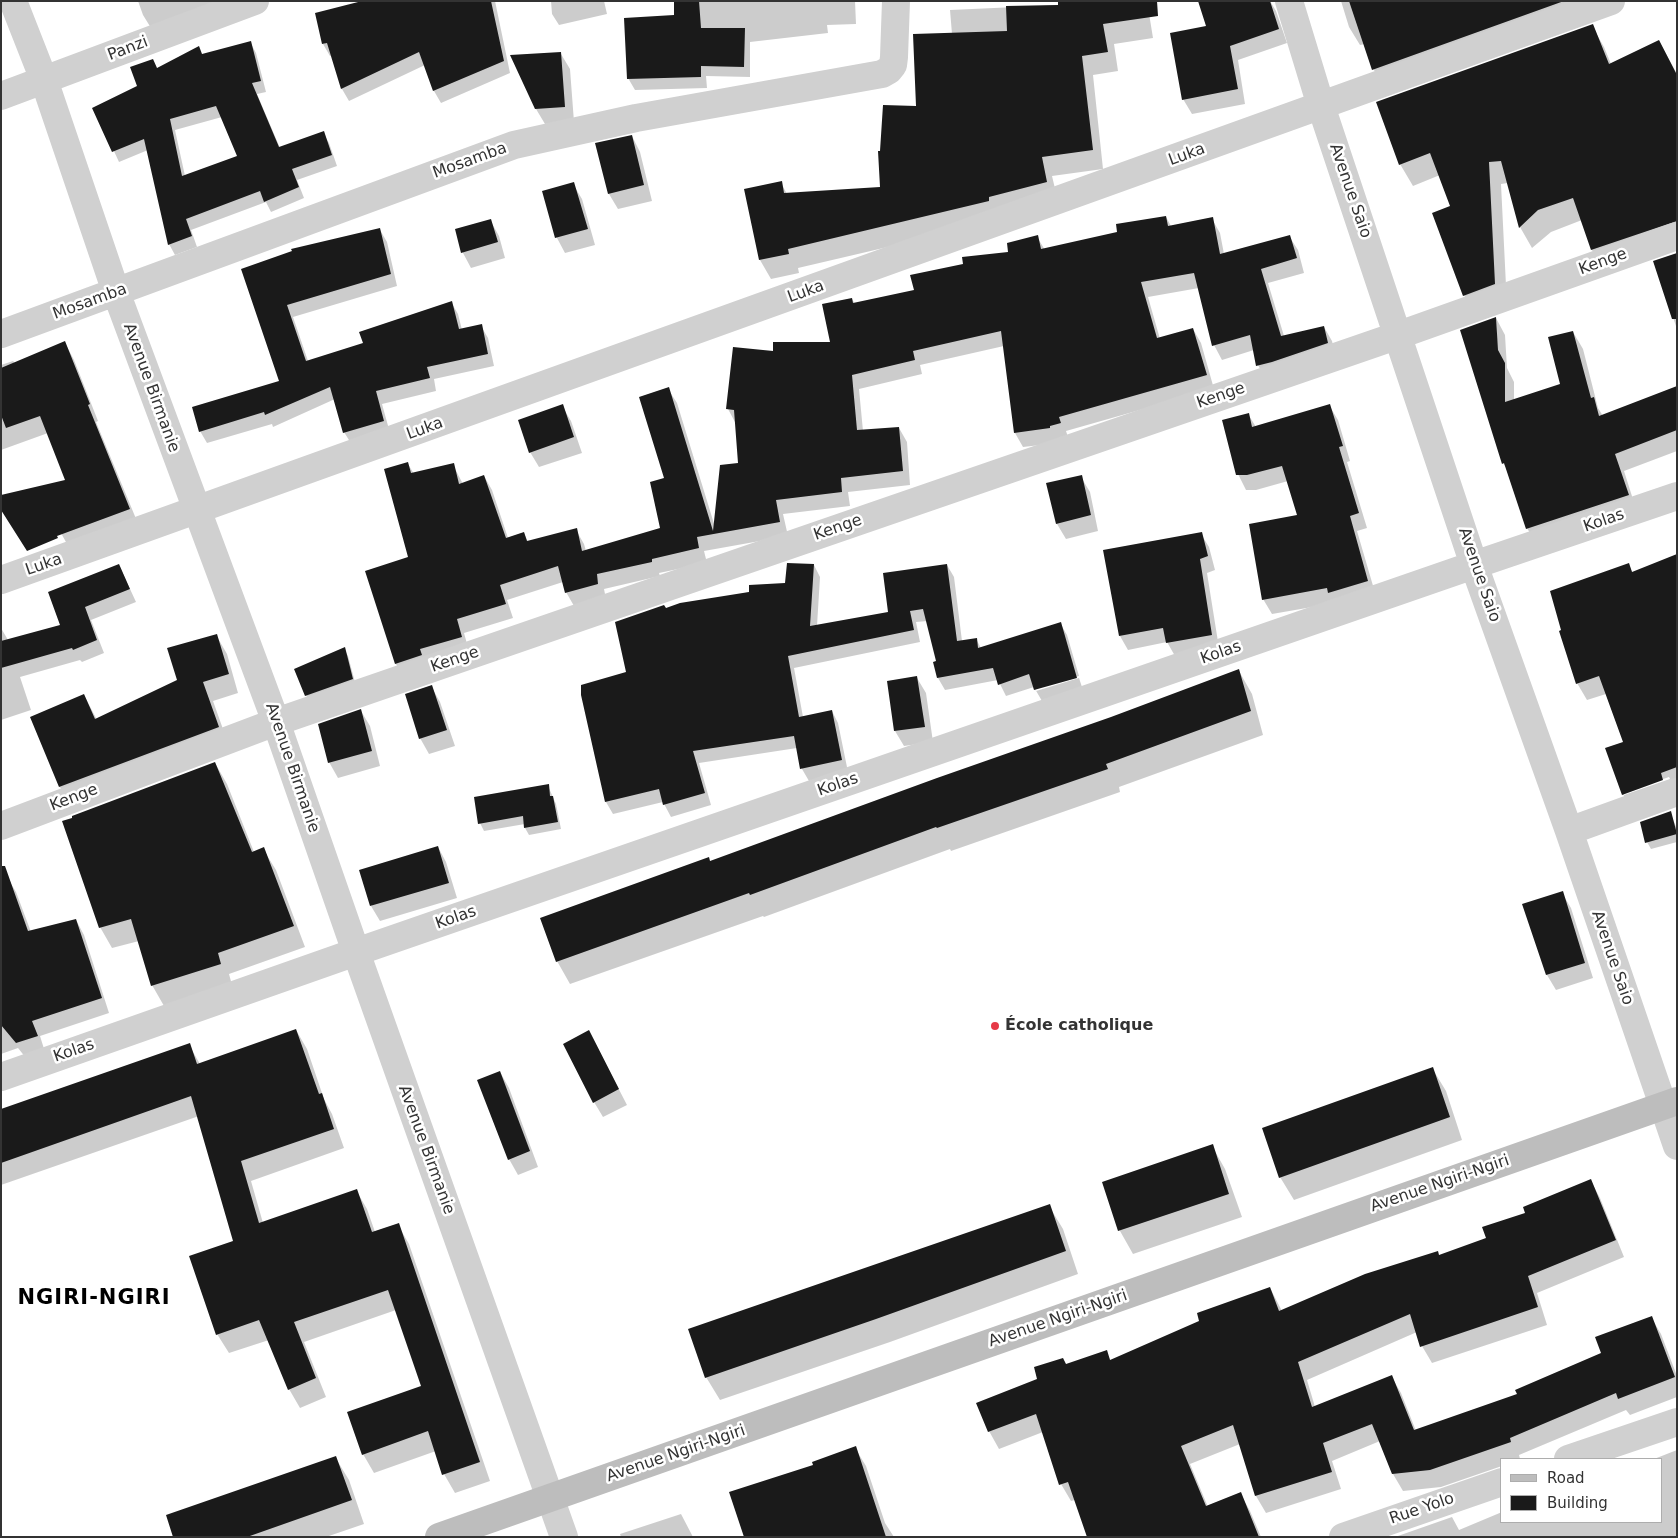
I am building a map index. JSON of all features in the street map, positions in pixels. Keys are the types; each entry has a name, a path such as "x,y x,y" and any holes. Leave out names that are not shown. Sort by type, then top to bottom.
{"street":[{"name":"Avenue Birmanie","path":"13,1 44,80 116,292 196,512 276,722 564,1537"},
{"name":"Panzi","path":"1,96 255,1"},
{"name":"Mosamba","path":"1,334 514,145 636,118 882,74 889,70 894,57 896,1"},
{"name":"Avenue Saio","path":"1289,1 1474,565 1569,831 1670,1103 1677,1146"},
{"name":"Luka","path":"1,580 196,512 1611,1"},
{"name":"Kenge","path":"1,826 276,722 1399,335 1677,236"},
{"name":"Kolas","path":"1,1077 356,952 1677,496"},
{"path":"1569,831 1677,792"},
{"name":"Avenue Ngiri-Ngiri","path":"439,1537 1670,1103"},
{"path":"1571,1458 1677,1422"},
{"name":"Rue Yolo","path":"1343,1537 1500,1483"}],"building":[{"path":"362,1 491,1 504,61 433,91 419,52 341,89 327,43 322,44 315,13"},
{"path":"674,1 699,1 701,28 745,28 744,67 701,66 701,77 627,79 624,18 674,15"},
{"path":"1058,1 1157,1 1158,16 1103,24 1108,52 1082,56 1093,150 1042,157 1047,182 989,197 989,201 788,249 789,254 759,260 744,189 782,181 784,193 880,187 878,151 880,151 883,105 916,106 913,34 1007,31 1006,6 1058,5"},
{"path":"1198,1 1270,1 1279,29 1230,46 1238,89 1182,100 1170,33 1206,26"},
{"path":"1349,1 1564,1 1372,70"},
{"path":"1593,24 1609,64 1659,40 1677,75 1677,221 1591,250 1573,198 1538,210 1519,228 1501,161 1489,162 1495,284 1463,296 1432,213 1450,206 1430,153 1399,165 1376,102"},
{"path":"251,41 261,81 252,83 279,147 324,131 332,155 292,169 299,187 264,202 260,191 186,219 192,236 168,245 144,139 112,152 92,108 137,86 130,67 153,59 157,68 199,46 202,54","holes":["216,106 237,156 182,176 170,119"]},
{"path":"561,52 565,107 535,109 510,55"},
{"path":"632,135 644,185 608,194 595,143"},
{"path":"574,182 588,229 555,238 542,191"},
{"path":"1166,216 1168,226 1213,217 1220,254 1290,235 1297,258 1261,269 1281,336 1324,326 1328,343 1256,366 1250,335 1212,346 1194,273 1141,282 1157,338 1193,328 1207,375 1059,417 1061,423 1050,426 1050,428 1014,433 1001,331 913,351 915,360 852,375 857,430 899,427 903,471 841,478 842,492 776,500 780,522 697,537 699,548 652,559 652,562 597,574 598,584 565,593 558,566 500,585 506,604 457,619 462,637 420,649 422,655 395,664 365,571 408,557 384,469 408,462 411,473 454,463 459,484 484,475 506,538 524,532 527,541 577,528 582,551 660,528 650,482 664,478 639,397 669,387 713,531 720,465 738,463 734,410 726,409 733,347 773,351 773,342 830,342 822,304 852,298 853,303 914,290 910,275 963,264 962,257 1008,252 1007,243 1038,235 1041,249 1117,232 1116,224"},
{"path":"491,219 498,242 461,253 455,229"},
{"path":"380,228 391,274 287,305 306,361 363,343 359,332 452,301 459,329 482,324 488,354 427,367 430,378 376,391 384,421 343,433 330,387 265,415 264,412 199,432 192,407 279,381 241,269 292,251 291,249"},
{"path":"1677,253 1677,319 1672,319 1653,261"},
{"path":"1496,317 1498,350 1505,363 1505,402 1560,384 1548,337 1573,331 1591,398 1594,397 1599,416 1677,386 1677,430 1615,454 1629,495 1526,529 1504,463 1502,464 1460,330"},
{"path":"65,341 90,404 88,405 130,509 57,536 58,538 27,551 1,510 1,495 65,480 40,416 6,428 1,415 1,368"},
{"path":"563,404 574,437 529,453 518,420"},
{"path":"1330,404 1343,446 1339,447 1359,513 1350,516 1368,581 1328,593 1327,588 1262,600 1249,524 1297,515 1282,466 1247,475 1236,475 1222,420 1249,413 1252,427"},
{"path":"1082,475 1091,515 1056,524 1046,483"},
{"path":"1202,532 1208,556 1200,559 1212,635 1166,643 1163,628 1119,636 1103,550"},
{"path":"1677,554 1677,767 1661,773 1663,780 1622,795 1605,748 1623,742 1599,676 1576,684 1559,631 1561,630 1550,591 1629,563 1632,572"},
{"path":"787,563 814,564 810,626 888,612 883,573 947,564 957,641 977,638 978,648 1061,622 1077,678 1034,690 1029,674 998,685 993,668 937,678 933,662 936,661 923,609 910,611 914,630 788,656 799,717 832,710 842,760 800,769 794,736 693,751 705,793 663,805 659,789 605,802 581,695 581,685 626,672 615,622 664,605 666,608 680,603 749,592 749,585 785,583"},
{"path":"119,564 130,589 85,607 97,640 73,650 72,648 1,668 1,641 60,625 48,592"},
{"path":"217,634 229,674 203,682 219,727 59,787 30,717 84,694 95,719 177,680 167,648"},
{"path":"345,647 353,679 305,696 294,669"},
{"path":"1239,669 1251,711 1106,764 1108,769 936,827 750,895 749,893 556,962 540,918 709,857 710,861"},
{"path":"917,676 925,727 894,731 887,681"},
{"path":"432,685 447,730 419,739 405,694"},
{"path":"361,709 372,751 328,763 318,724"},
{"path":"215,762 252,852 264,847 294,926 218,953 221,964 151,986 131,919 99,928 62,821"},
{"path":"549,784 550,796 553,796 558,822 524,828 523,816 478,824 474,797"},
{"path":"1671,811 1677,834 1645,843 1640,822"},
{"path":"438,846 449,883 370,906 359,870"},
{"path":"1,866 5,866 28,931 76,919 102,998 32,1021 38,1036 16,1043 1,1025"},
{"path":"1563,891 1585,963 1546,975 1522,904"},
{"path":"296,1029 319,1094 322,1093 334,1129 241,1161 259,1223 357,1189 372,1232 399,1223 480,1462 442,1475 428,1431 362,1455 347,1412 421,1386 388,1290 294,1322 316,1378 288,1390 259,1320 216,1335 189,1256 233,1241 191,1096 1,1163 1,1109 190,1043 197,1064"},
{"path":"589,1030 619,1089 593,1103 563,1044"},
{"path":"1433,1067 1450,1117 1279,1178 1262,1128"},
{"path":"500,1071 530,1151 508,1160 477,1080"},
{"path":"1213,1144 1229,1194 1118,1231 1102,1182"},
{"path":"1591,1179 1616,1240 1528,1276 1538,1307 1420,1347 1410,1314 1298,1362 1312,1407 1392,1375 1414,1430 1517,1394 1515,1390 1601,1353 1595,1337 1652,1316 1675,1377 1618,1399 1616,1393 1510,1438 1511,1442 1430,1470 1392,1474 1372,1424 1323,1443 1332,1472 1255,1496 1233,1425 1181,1446 1206,1506 1241,1492 1259,1537 1087,1537 1068,1482 1059,1485 1036,1414 988,1432 976,1403 1037,1379 1034,1367 1063,1358 1066,1364 1107,1350 1110,1360 1199,1321 1197,1313 1270,1287 1279,1311 1365,1274 1438,1251 1439,1255 1486,1238 1482,1227 1525,1213 1523,1207"},
{"path":"1050,1204 1066,1251 705,1378 688,1329"},
{"path":"856,1446 886,1537 744,1537 729,1492 813,1465 812,1462"},
{"path":"336,1456 352,1500 247,1537 173,1537 166,1515"}],"place":[{"name":"École catholique","path":"995,1026"}],"district":[{"name":"NGIRI-NGIRI","path":"94,1299"}]}
